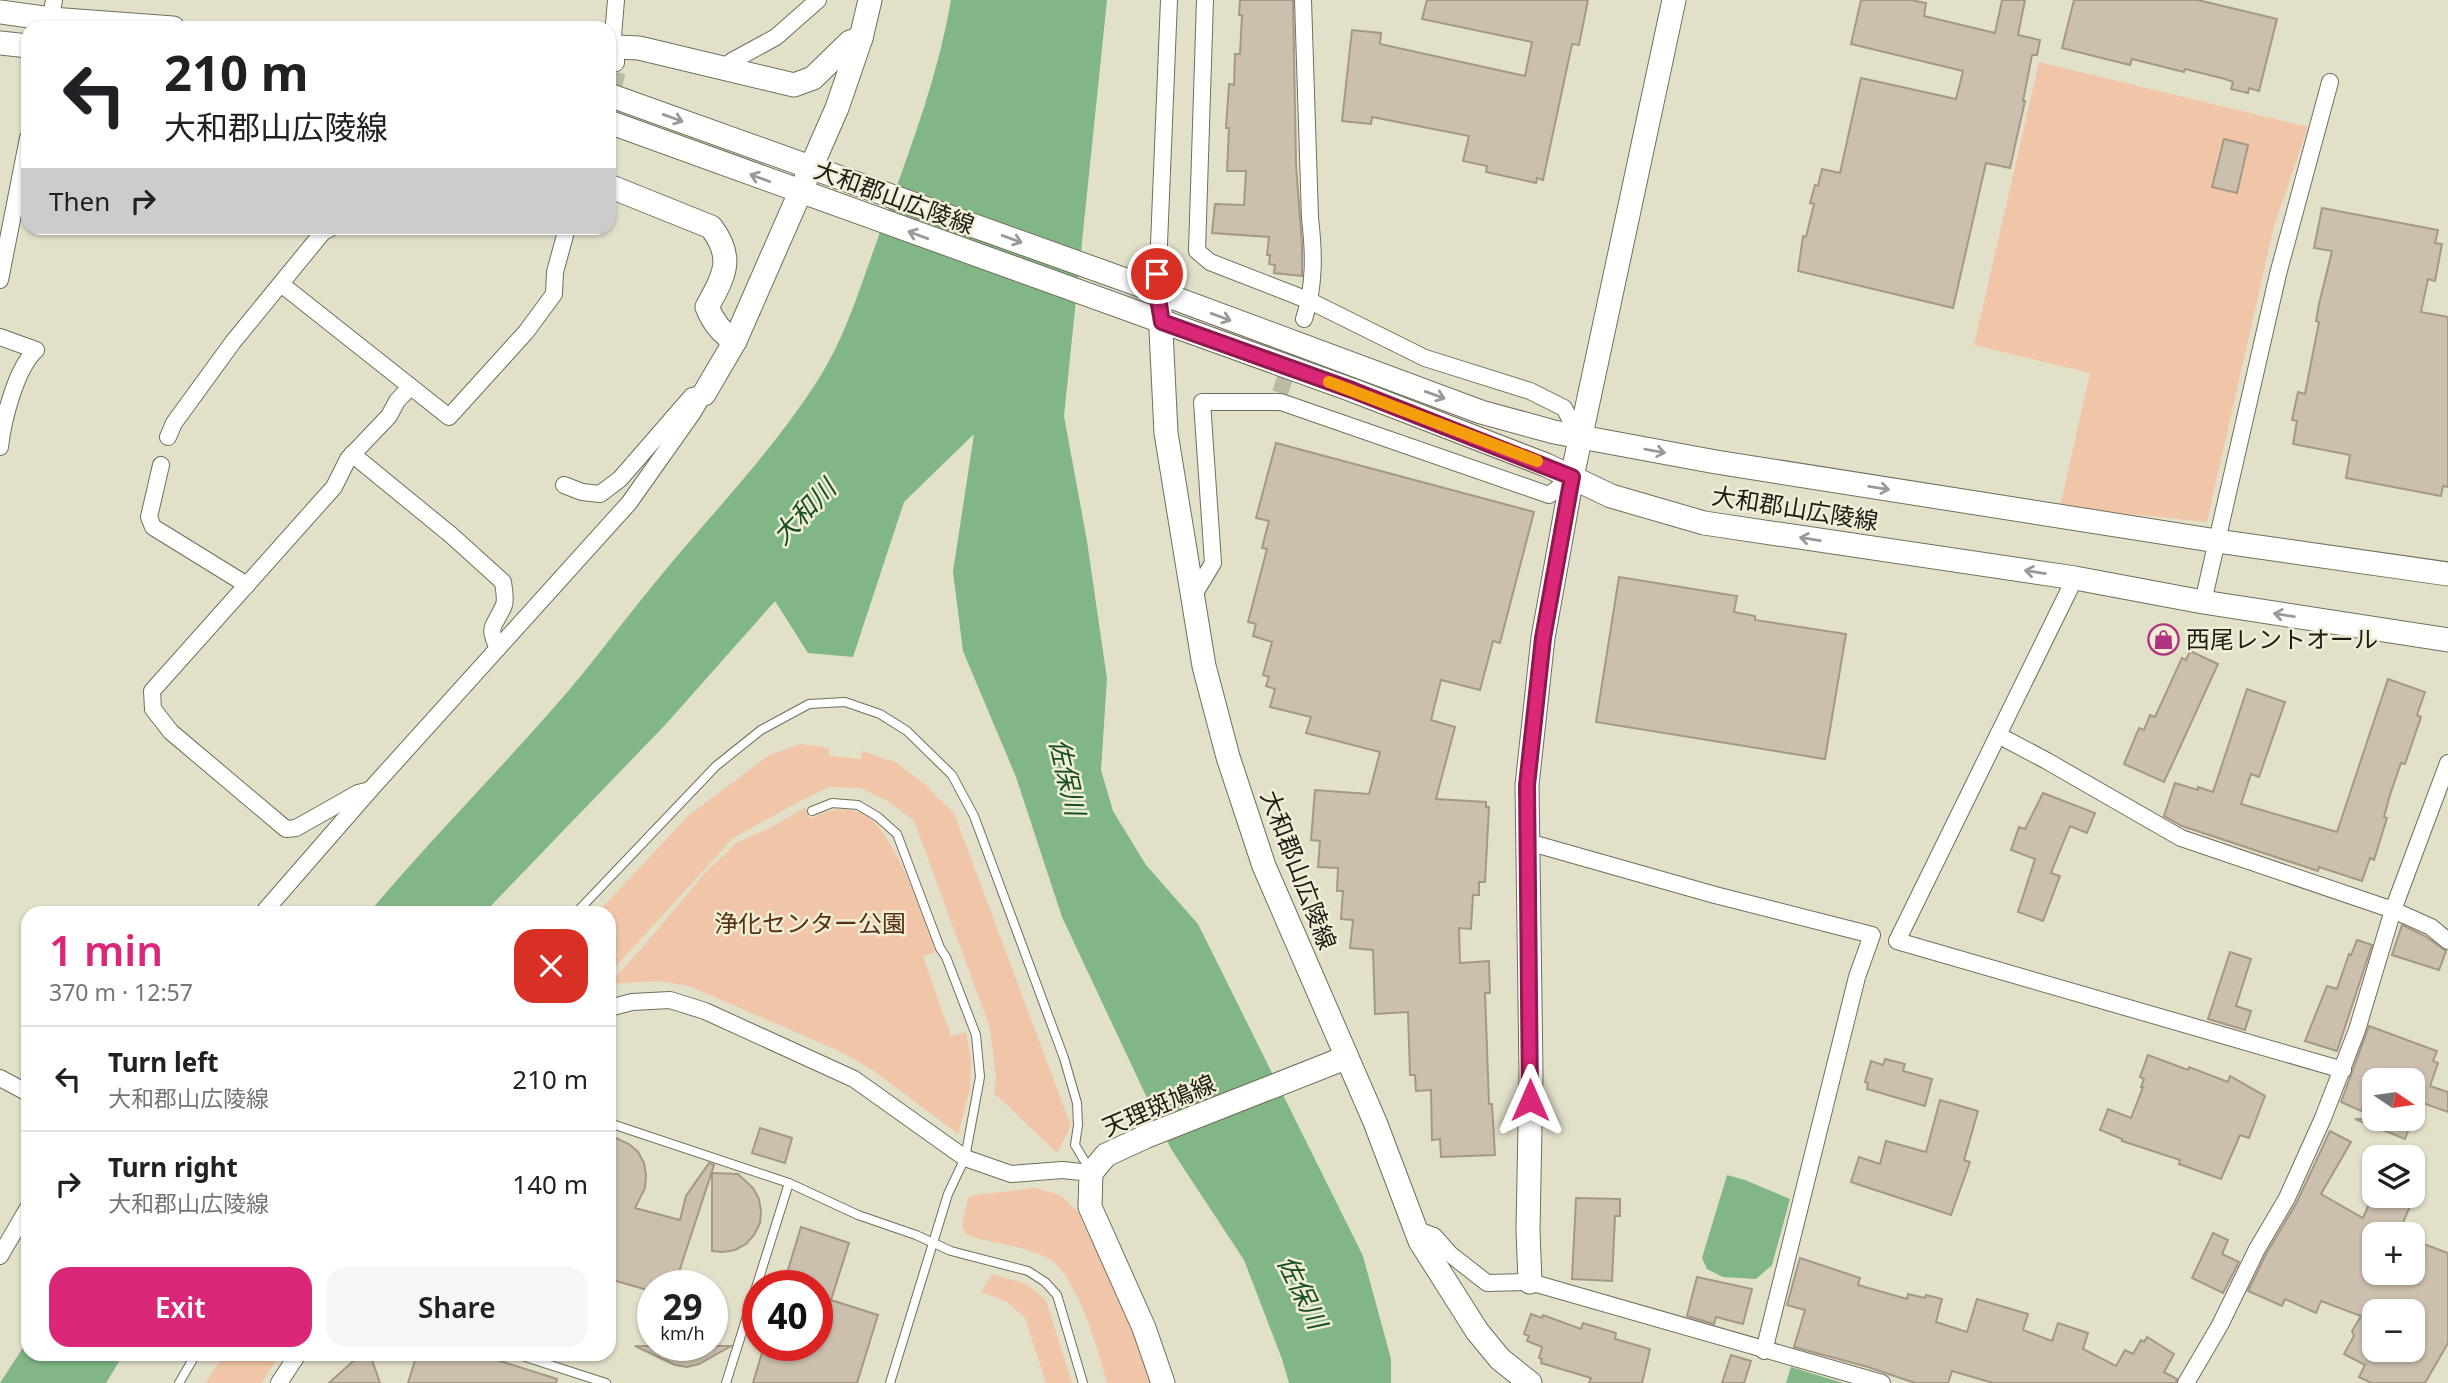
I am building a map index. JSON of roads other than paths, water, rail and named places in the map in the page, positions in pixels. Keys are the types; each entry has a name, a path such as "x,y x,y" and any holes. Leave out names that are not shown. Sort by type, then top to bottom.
{"main road":[{"path":"704,394 735,341 800,192 822,172 837,108 861,38 870,0"},
{"path":"1530,1282 1528,1230 1531,1074 1527,785 1543,638 1580,437 1674,0"},
{"path":"0,12 102,21"},
{"path":"616,55 639,48 793,85 813,79 850,42 861,38"},
{"path":"0,43 21,45"},
{"name":"大和郡山広陵線","path":"616,98 1133,283 1481,412 1554,432 1716,462 2217,541 2448,574"},
{"name":"大和郡山広陵線","path":"616,125 1352,390 1572,477 1611,496 1704,523 2075,578 2203,602 2448,640"},
{"path":"616,189 711,227 720,239 726,255 724,276 707,307 712,321 726,336 735,341"},
{"name":"大和郡山広陵線","path":"1157,293 1162,322 1166,433 1204,666 1224,744 1264,866 1375,1122 1420,1241 1477,1331 1500,1359 1530,1383"},
{"name":"天理斑鳩線","path":"1163,1383 1144,1328 1090,1207 1091,1173 1106,1155 1147,1136 1345,1058"}],"street":[{"path":"614,21 616,0"},
{"path":"724,68 776,37 818,0"},
{"path":"1157,293 1169,0"},
{"path":"1205,0 1197,251 1210,262 1310,301 1426,358 1531,391 1564,408 1580,437"},
{"path":"1303,0 1310,218 1314,253 1310,301 1304,319"},
{"path":"2203,602 2278,274 2330,82"},
{"path":"0,280 21,174"},
{"path":"168,437 174,423 233,342 321,235"},
{"path":"281,284 449,417 526,332 554,294 555,272 565,235"},
{"path":"0,337 36,350 29,356 18,379 0,447"},
{"path":"370,790 358,793 296,828 286,829 171,732 153,709 152,691 334,487 352,454 389,416 397,401 410,387"},
{"path":"564,485 582,492 600,494 620,479 692,396 704,394"},
{"path":"269,906 629,503 704,394"},
{"path":"1192,598 1213,563 1202,402 1280,398 1549,495 1572,477"},
{"path":"352,454 451,535 503,582 505,603 491,627 498,648"},
{"path":"160,466 149,517 153,527 247,585"},
{"path":"2075,578 1897,941 2343,1070"},
{"path":"1998,735 2181,838 2393,910 2431,927 2448,941"},
{"path":"2186,1383 2287,1198 2343,1070 2393,910 2448,763"},
{"path":"1528,842 1715,895 1872,935 1857,977 1764,1351"},
{"path":"616,1006 632,1002 670,1000 705,1011 854,1079 965,1158 1011,1174 1062,1170 1091,1173"},
{"path":"0,1078 21,1089"},
{"path":"0,1256 21,1220"},
{"path":"1415,1229 1434,1236 1450,1254 1487,1283 1530,1282 1882,1383"},
{"path":"279,1383 293,1361"}],"lane":[{"path":"583,906 716,766 761,730 809,704 845,702 880,714 907,731 952,775 974,816 1064,1058 1077,1103 1075,1145 1091,1173"},
{"path":"812,811 832,803 858,805 878,817 897,834 976,1035 980,1077 965,1158 948,1194 890,1383"},
{"path":"616,1125 789,1183 858,1215 934,1242 951,1251 1028,1271 1045,1282 1057,1295 1083,1383"},
{"path":"726,1383 789,1183"},
{"path":"179,1383 193,1361"},
{"path":"538,1361 606,1383"}],"water":[{"path":"951,0 1107,0 1064,416 1087,541 1107,679 1101,770 1113,811 1146,865 1198,924 1363,1256 1391,1359 1391,1383 1289,1383 1244,1260 1171,1149 1062,917 1016,777 963,651 953,572 974,434 904,502 853,657 808,653 775,601 666,724 491,906 375,906 570,689 761,457 818,380 852,311 910,150 945,31"},
{"path":"1727,1175 1790,1199 1772,1265 1756,1279 1723,1277 1707,1269 1702,1258"},
{"path":"21,1351 21,1361 119,1361 106,1383 0,1383"},
{"path":"1791,1367 1843,1383 1786,1383"}],"tunnel":[{"path":"1280,393 1304,319"}],"place":[{"name":"西尾レントオール","path":"2163,640"}],"water label":[{"name":"大和川","path":"804,512"},
{"name":"佐保川","path":"1067,777"},
{"name":"佐保川","path":"1302,1292"}],"park label":[{"name":"浄化センター公園","path":"810,924"}]}
